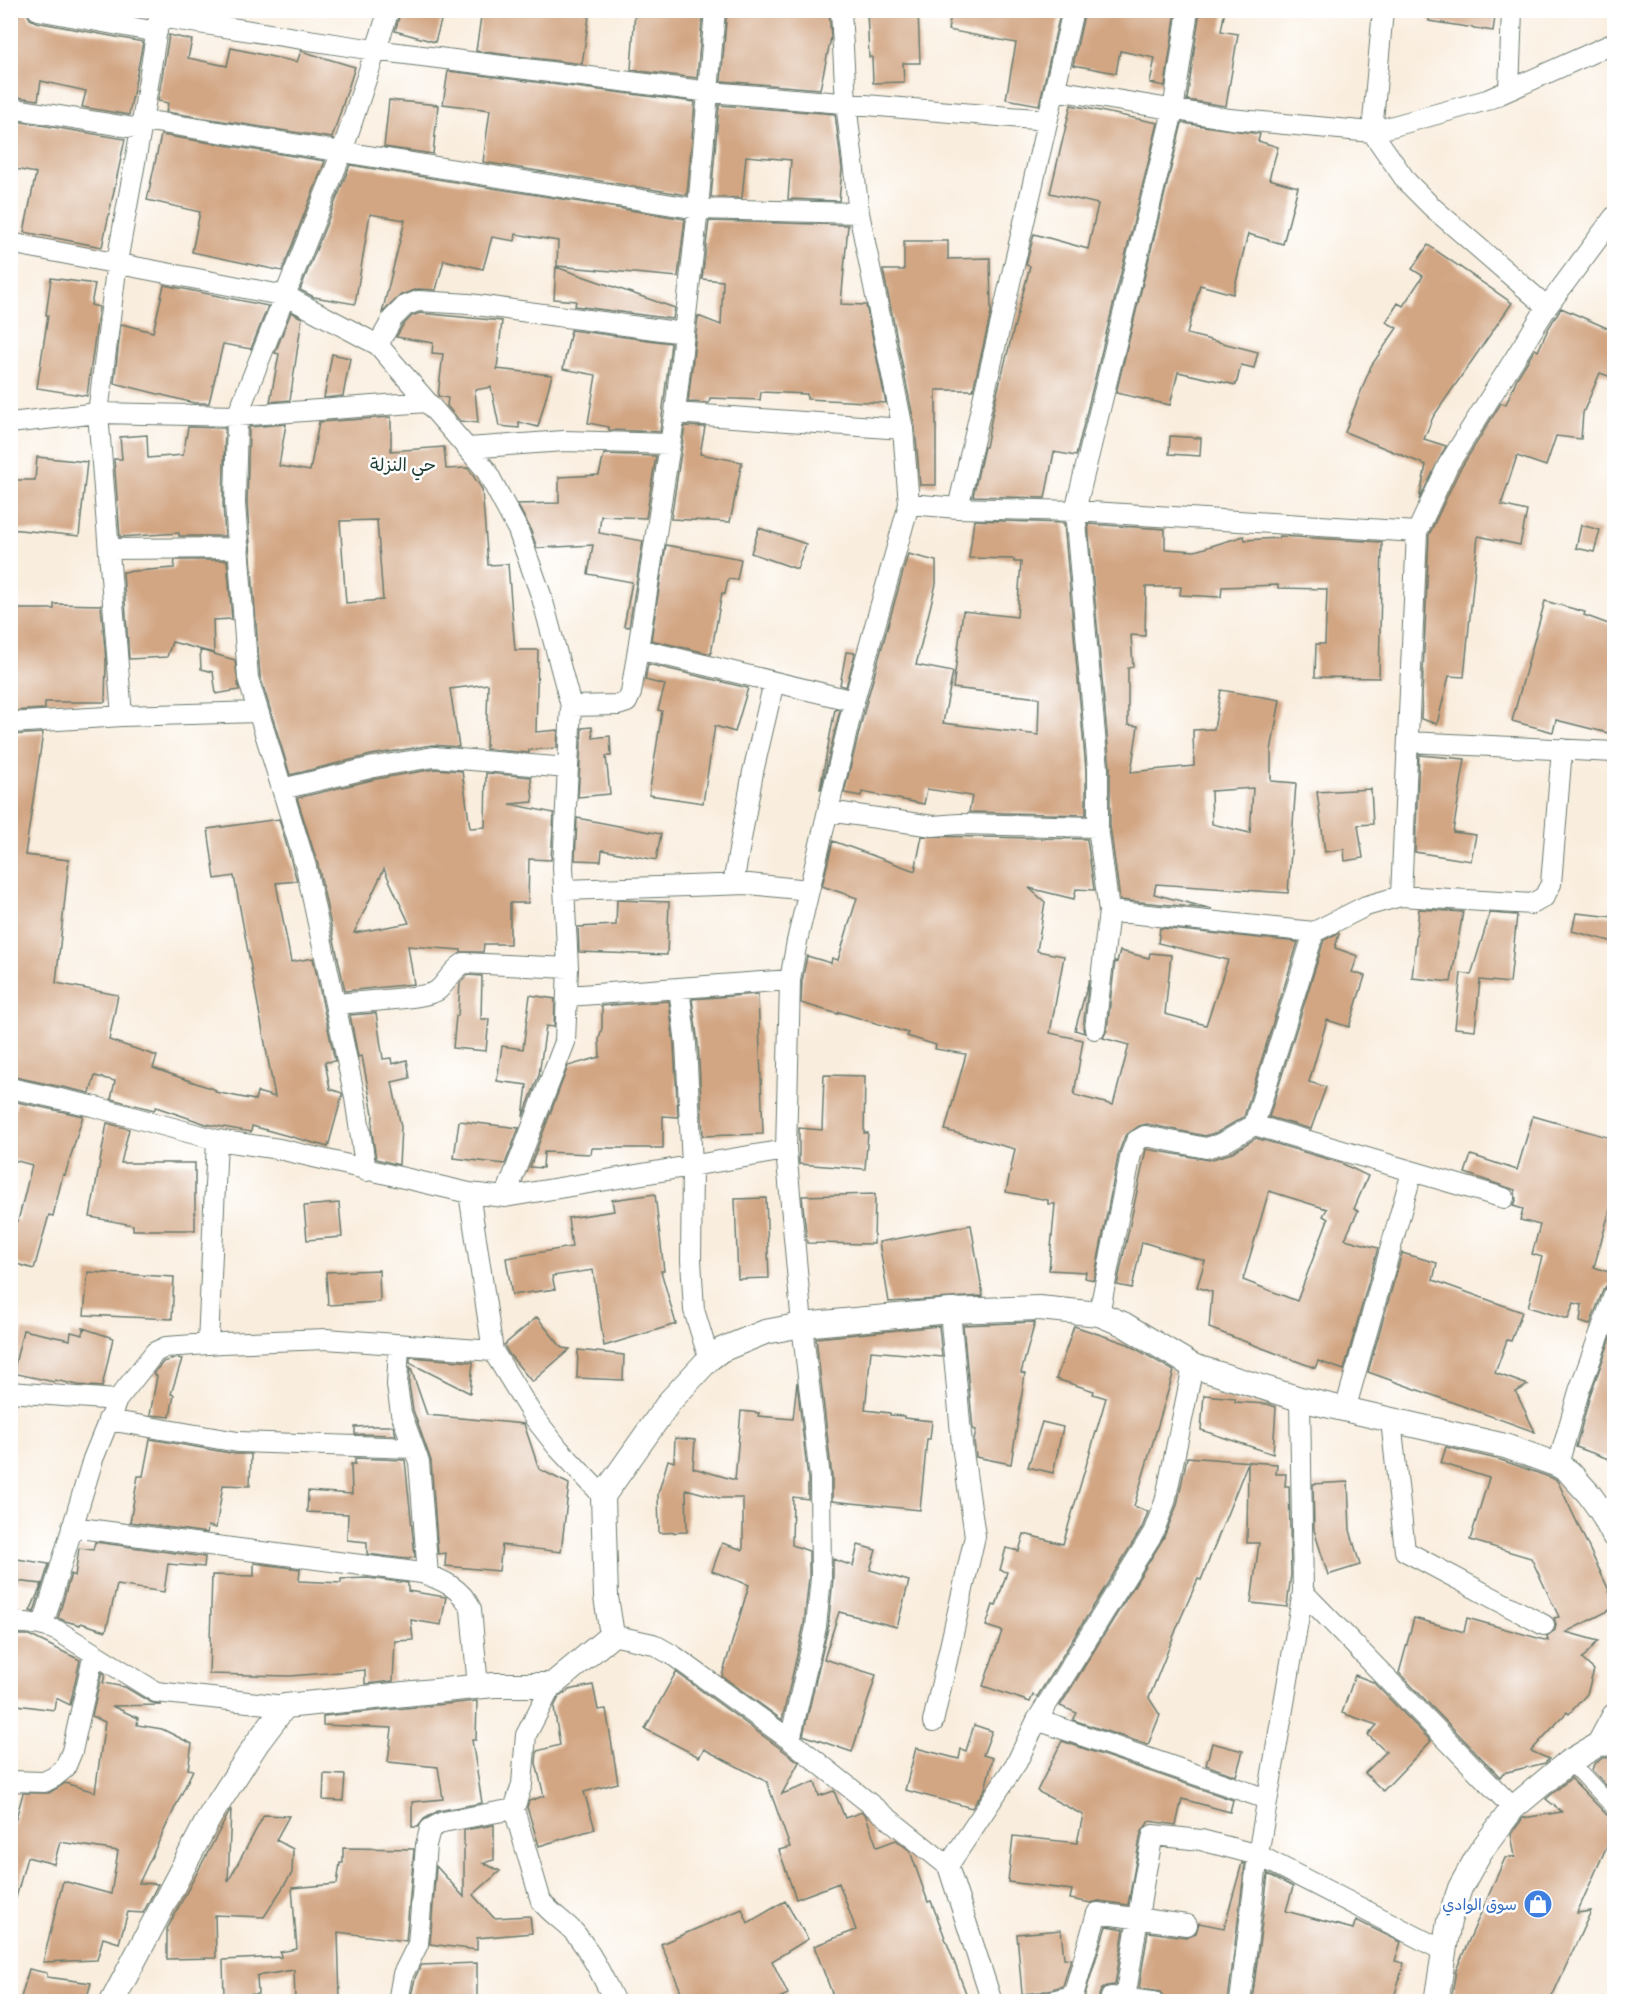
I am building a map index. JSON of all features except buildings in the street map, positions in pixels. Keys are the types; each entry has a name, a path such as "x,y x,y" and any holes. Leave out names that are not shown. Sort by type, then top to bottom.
{"street":[{"path":"38,10 159,20 374,50 710,92 1047,120"},
{"path":"366,1171 355,1098 306,867 248,678 235,504 237,416 342,152 389,10"},
{"path":"571,706 618,705 627,702 631,693 675,413 710,92 715,10"},
{"path":"790,1740 816,1627 821,1578 820,1478 802,1325 786,1150 790,980 796,941 854,701 909,504 903,429 859,213 846,103 841,10"},
{"path":"958,508 1073,10"},
{"path":"1095,1029 1109,911 1098,827 1098,768 1075,511 1173,111 1188,10"},
{"path":"1383,10 1372,132 1407,182 1432,207 1547,307"},
{"path":"1509,90 1512,10"},
{"path":"122,716 98,413 117,262 159,20"},
{"path":"1056,90 1230,119 1372,132 1487,100 1614,43"},
{"path":"10,108 342,152 698,209 859,213"},
{"path":"1401,896 1417,532 1448,465 1547,307 1614,217"},
{"path":"10,243 286,296 378,345 486,470 518,530 542,598 571,706 562,867 568,996 565,1042 505,1197"},
{"path":"378,345 393,318 405,306 417,301 469,304 684,333"},
{"path":"10,423 98,413 237,416 427,402"},
{"path":"675,413 903,429"},
{"path":"468,448 564,441 670,444"},
{"path":"909,504 958,508 1075,511 1417,532"},
{"path":"109,549 239,548"},
{"path":"638,649 854,701"},
{"path":"733,884 753,772 774,682"},
{"path":"10,723 122,716 258,712"},
{"path":"1408,742 1614,752"},
{"path":"1109,911 1314,932 1366,906 1401,896 1532,904 1544,897 1551,884 1562,750"},
{"path":"282,789 434,757 568,768"},
{"path":"828,811 933,826 959,824 1098,827"},
{"path":"564,890 733,884 809,890"},
{"path":"1099,1314 1131,1154 1136,1141 1145,1136 1155,1137 1206,1148 1223,1143 1254,1125 1314,932"},
{"path":"335,1004 422,996 437,992 451,973 464,963 568,968"},
{"path":"568,996 790,980"},
{"path":"679,988 686,1044 692,1165 691,1260 694,1310 709,1359"},
{"path":"10,1088 92,1106 217,1140 279,1149 366,1171 469,1193 505,1197 786,1150"},
{"path":"1254,1125 1504,1198"},
{"path":"208,1344 217,1140"},
{"path":"1345,1410 1412,1172"},
{"path":"469,1193 493,1352 533,1416 558,1448 603,1496"},
{"path":"1558,1465 1579,1391 1614,1295"},
{"path":"612,1635 606,1597 603,1496 670,1401 709,1359 721,1350 765,1332 802,1325 950,1311 1039,1308 1099,1314 1124,1324 1193,1366 1300,1399 1505,1446 1558,1465 1569,1472 1588,1494 1601,1511 1614,1536"},
{"path":"933,1722 975,1536 962,1445 950,1311"},
{"path":"43,1625 93,1459 108,1420 117,1400 155,1352 166,1347 326,1339 493,1352"},
{"path":"399,1345 397,1385 401,1413 419,1462 428,1575"},
{"path":"948,1866 1017,1762 1037,1720 1153,1533 1165,1502 1193,1366"},
{"path":"10,1392 117,1400"},
{"path":"1240,2001 1258,1855 1303,1592 1300,1399"},
{"path":"108,1420 238,1442 414,1448"},
{"path":"1391,1420 1405,1551 1544,1625"},
{"path":"72,1527 439,1578 455,1588 471,1609 478,1687"},
{"path":"1303,1592 1513,1808"},
{"path":"10,1623 28,1622 58,1631 156,1692 285,1706 478,1687 552,1685"},
{"path":"612,1635 653,1644 667,1651 790,1740 948,1866 992,2001"},
{"path":"612,1635 552,1685 526,1735 522,1784 514,1809 541,1900 550,1912 573,1931 591,1954 615,2001"},
{"path":"10,1781 44,1782 65,1768 72,1751 94,1653"},
{"path":"112,2001 210,1816 257,1743 285,1706"},
{"path":"1436,2001 1449,1921 1460,1888 1480,1852 1513,1808 1567,1763 1607,1743 1614,1716"},
{"path":"1037,1720 1267,1799"},
{"path":"1567,1763 1581,1773 1614,1808"},
{"path":"398,2001 403,1974 418,1944 426,1845 430,1829 443,1822 514,1809"},
{"path":"1153,2001 1118,1998 1153,1835 1201,1840 1258,1855 1444,1951"},
{"path":"1047,2001 1072,1996 1097,1913 1187,1925"}],"place":[{"name":"سوق الوادي","path":"1538,1904"}],"district":[{"name":"حي النزلة","path":"403,465"}]}
